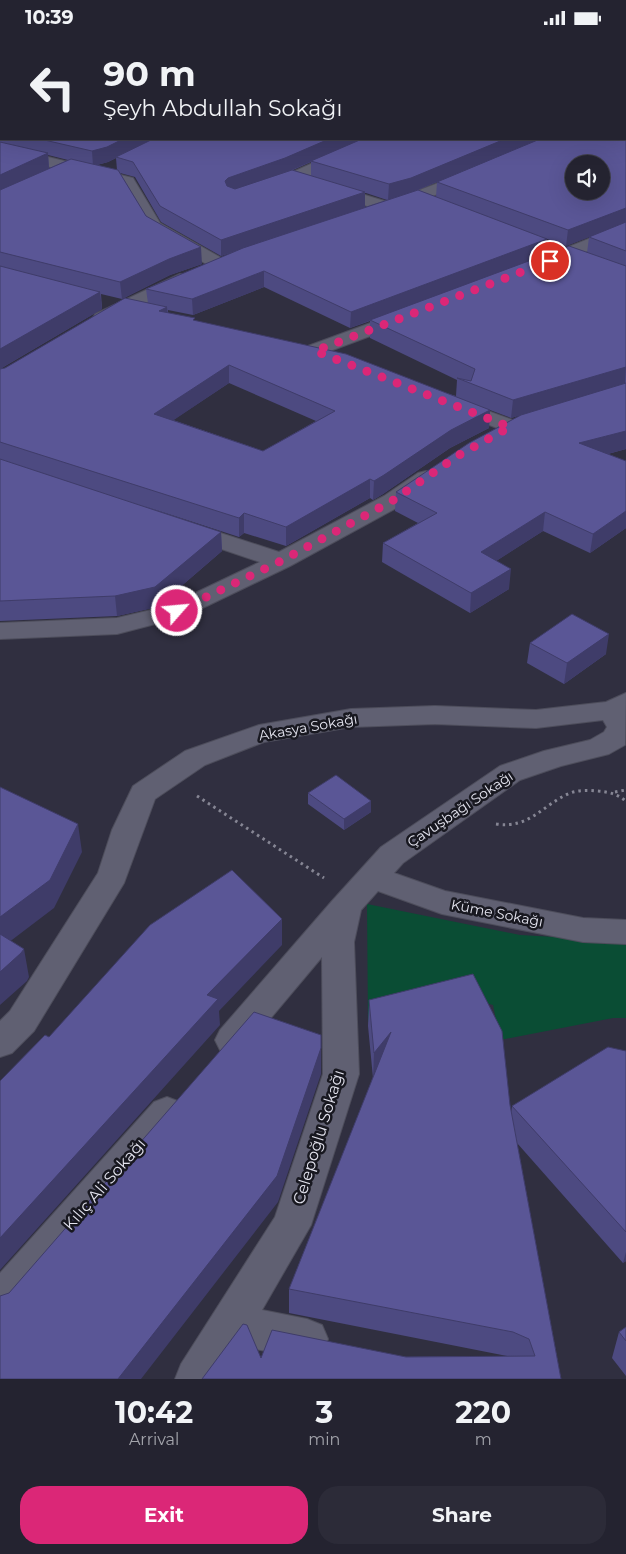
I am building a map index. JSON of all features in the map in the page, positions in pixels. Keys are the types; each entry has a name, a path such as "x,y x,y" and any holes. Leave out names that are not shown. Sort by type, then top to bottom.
{"street":[{"path":"251,192 292,178 376,140"},
{"path":"0,150 127,181 154,226 219,264"},
{"path":"97,173 122,163"},
{"path":"51,176 68,168"},
{"path":"362,217 417,198 486,169"},
{"path":"292,178 389,208"},
{"path":"417,198 444,208"},
{"path":"532,268 626,229"},
{"path":"541,244 593,264"},
{"path":"90,325 123,307 198,272 236,258"},
{"path":"94,299 150,313"},
{"path":"342,361 306,348 423,310"},
{"path":"440,399 519,424 484,441"},
{"path":"0,631 117,626 177,611 281,561 392,501 444,465"},
{"path":"169,524 281,561"},
{"name":"Akasya Sokağı","path":"0,1043 22,1021 113,875 127,831 143,793 195,758 259,734 351,718 434,715 536,719 619,706"},
{"name":"Çavuşbağı Sokağı","path":"357,893 392,855 510,773 554,758 599,747 615,738 620,727 619,706"},
{"name":"Küme Sokağı","path":"357,893 442,902 583,930 626,932"},
{"name":"Kılıç Ali Sokağı","path":"0,1303 274,992 357,893"},
{"name":"Celepoğlu Sokağı","path":"196,1379 292,1225 341,1074 338,942 357,893"},
{"path":"230,1324 345,1347"}],"path":[{"path":"167,777 357,893"},
{"path":"456,811 501,826 514,825 533,818 570,794 582,791 614,792 626,790"},
{"path":"614,792 626,801"}],"green space":[{"path":"367,904 520,935 626,941 626,1018 613,1018 500,1040 493,1005 467,998 368,1022"}],"building":[{"path":"44,140 121,140 107,147 92,151"},
{"path":"151,140 327,140 285,158 228,178 225,181 227,186 235,189 292,170 365,192 221,240 160,206 133,162 116,157"},
{"path":"360,140 503,140 411,178 389,184 311,161"},
{"path":"538,140 626,140 626,208 568,230 437,182"},
{"path":"0,142 48,153 0,175"},
{"path":"71,159 118,170 146,216 201,247 169,259 120,282 0,252 0,190"},
{"path":"418,190 547,239 351,312 264,271 192,299 146,289 243,248"},
{"path":"626,222 626,251 589,237"},
{"path":"569,246 626,266 626,367 513,400 457,378 471,381 475,369 370,320"},
{"path":"0,266 100,292 0,349"},
{"path":"125,298 167,307 159,311 195,318 193,320 346,354 490,410 451,430 374,481 370,479 286,527 244,513 239,518 0,442 0,369 5,368","holes":["229,365 335,411 263,451 154,414"]},
{"path":"626,383 626,431 579,443 626,461 626,511 593,534 545,512 481,552 511,569 471,593 383,543 437,513 396,492 469,443 521,415"},
{"path":"0,459 221,532 155,587 115,596 0,601"},
{"path":"572,614 609,634 567,663 530,643"},
{"path":"336,775 371,801 344,819 308,793"},
{"path":"0,787 78,824 50,880 0,917"},
{"path":"232,870 282,919 207,995 218,999 0,1238 0,1081 45,1035 49,1037 150,925"},
{"path":"0,934 24,949 0,972"},
{"path":"473,974 502,1031 510,1105 561,1379 202,1379 243,1324 247,1325 261,1358 272,1330 406,1357 535,1356 529,1339 513,1332 289,1289 391,1032 374,1053 369,1000"},
{"path":"254,1012 321,1035 321,1048 277,1176 118,1379 0,1379 0,1296 9,1293"},
{"path":"608,1047 626,1051 626,1232 512,1106"},
{"path":"626,1327 626,1341 619,1332"}],"route":[{"path":"177,611 239,579 281,561 392,501 459,455 510,427 315,351 550,261"}]}
